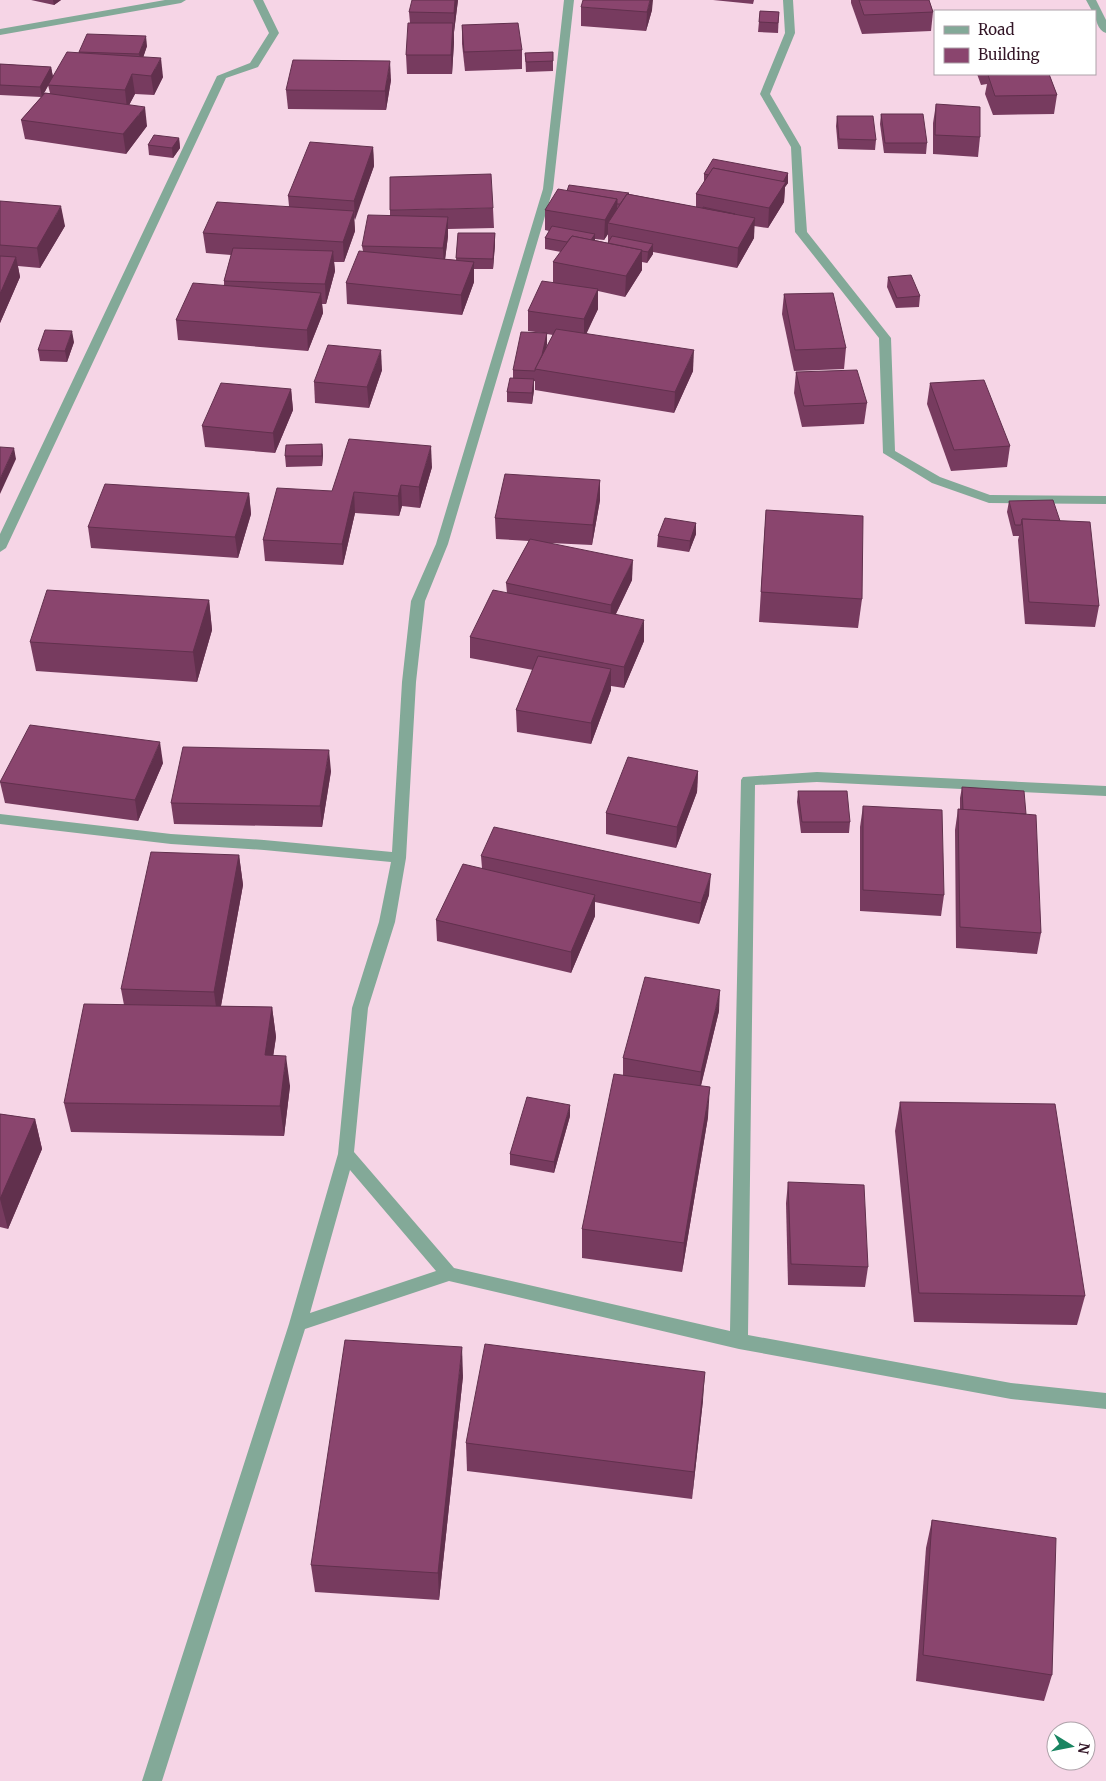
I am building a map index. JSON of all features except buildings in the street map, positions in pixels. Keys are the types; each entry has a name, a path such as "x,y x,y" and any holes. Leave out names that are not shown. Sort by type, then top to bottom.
{"street":[{"path":"0,32 181,0"},
{"path":"0,548 222,76 254,65 274,33 258,0"},
{"path":"152,1781 298,1324 346,1154 360,1008 387,922 399,858 409,682 418,601 442,544 548,189 569,0"},
{"path":"788,0 790,33 765,94 796,147 801,232 885,338 889,453 936,480 989,499 1106,500"},
{"path":"1092,0 1106,30"},
{"path":"739,1341 748,780 817,776 1106,791"},
{"path":"0,819 171,840 264,844 399,858"},
{"path":"346,1154 450,1274"},
{"path":"298,1324 450,1274 739,1341 1010,1392 1106,1401"}]}
